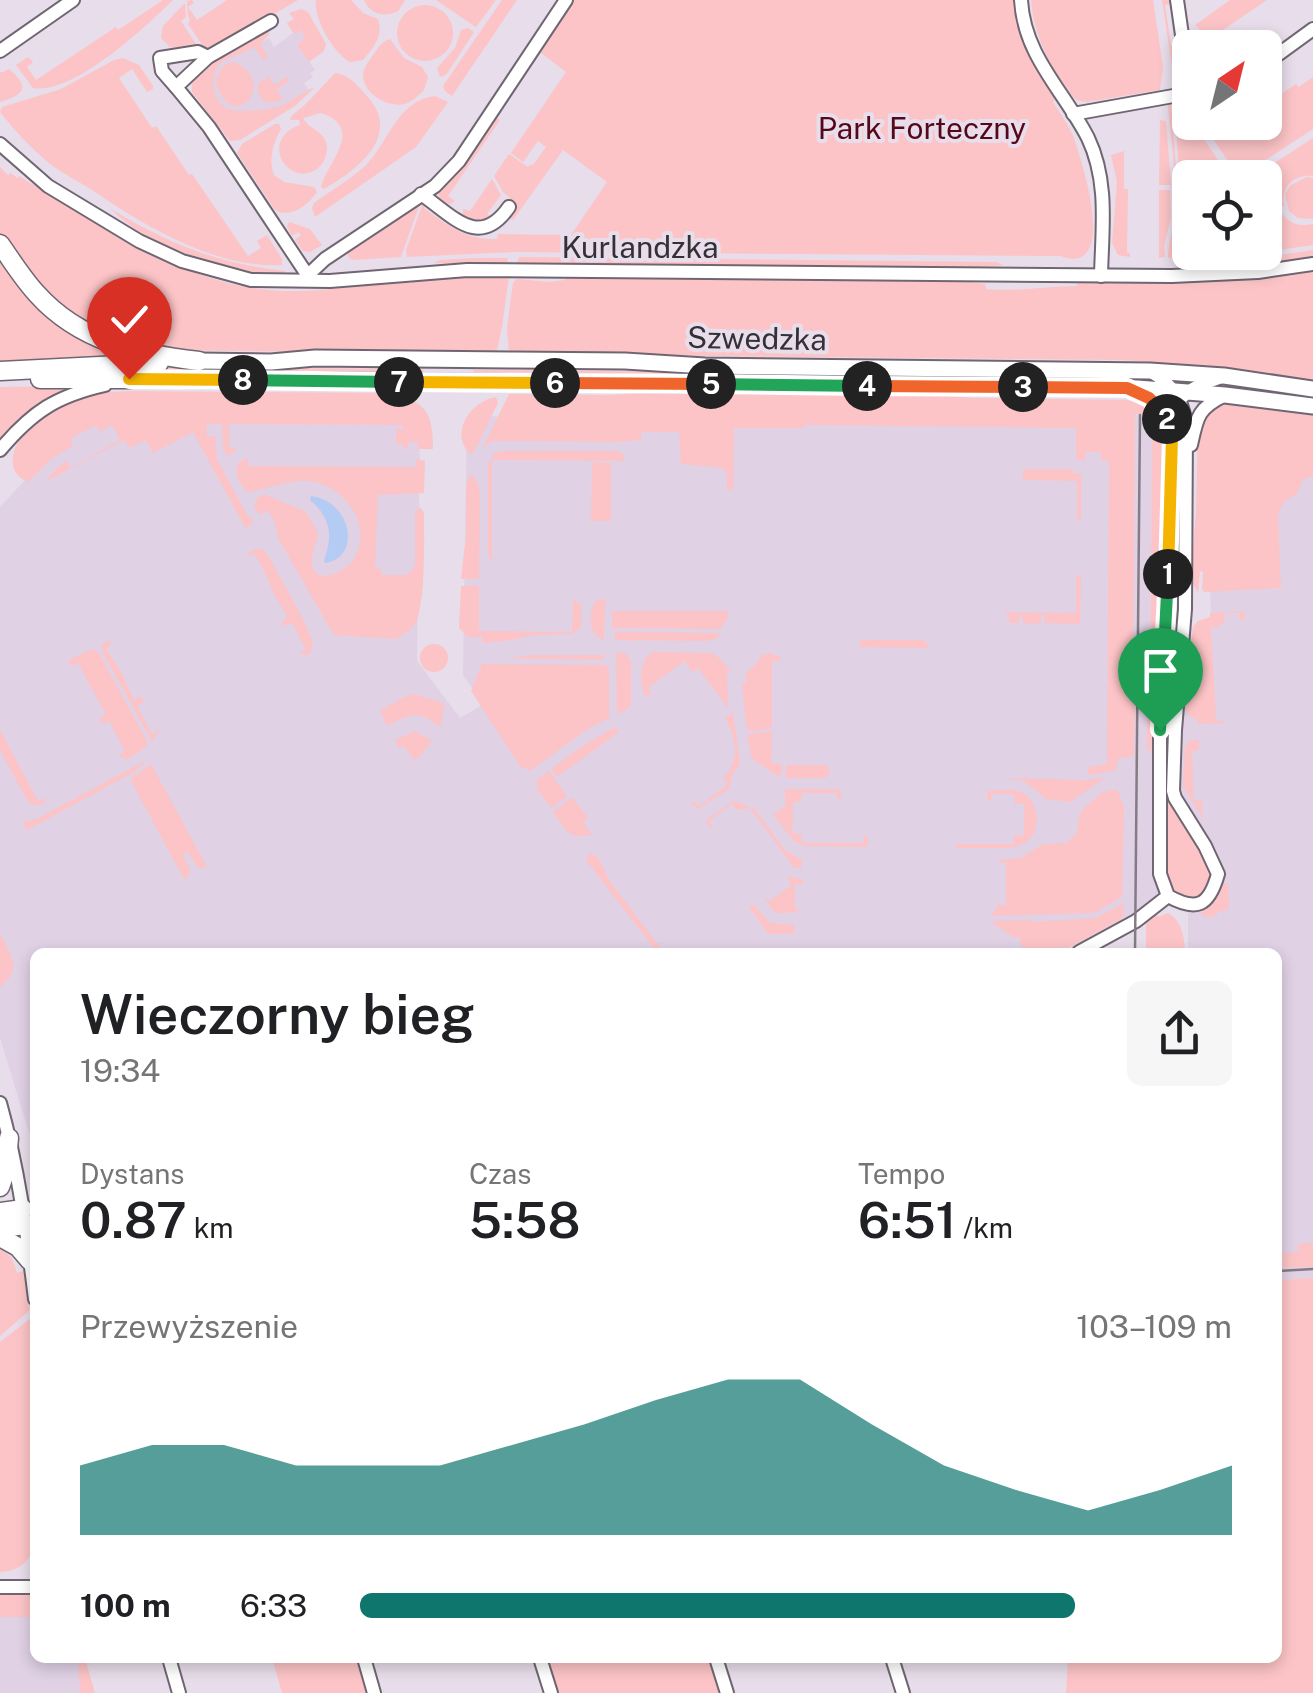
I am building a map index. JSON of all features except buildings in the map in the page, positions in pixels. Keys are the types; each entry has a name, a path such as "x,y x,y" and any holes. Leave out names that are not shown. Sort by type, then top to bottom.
{"main road":[{"path":"0,244 37,294 76,326 131,350 199,361"},
{"path":"0,373 199,361"},
{"path":"0,373 31,379 129,379"},
{"path":"0,1187 10,1138"},
{"path":"0,1212 24,1217"},
{"path":"0,1228 24,1217"},
{"path":"0,1237 18,1246 30,1261"}],"street":[{"path":"0,52 73,0"},
{"path":"208,56 198,52 160,58 162,71 209,127 309,278 325,259 435,186 458,161 566,0"},
{"path":"1021,0 1034,53 1088,138 1101,176 1101,276"},
{"path":"1177,0 1182,30"},
{"path":"176,87 208,56 271,21"},
{"path":"1282,52 1313,29"},
{"path":"1073,114 1172,95"},
{"name":"Kurlandzka","path":"1,144 48,186 124,233 202,268 251,280 467,270 1218,275 1313,264"},
{"path":"422,194 479,229 505,223 509,207"},
{"name":"Szwedzka","path":"199,361 626,361 705,366 1150,371 1224,376 1313,389"},
{"path":"1150,371 1180,394 1186,424 1185,608 1174,730 1174,791 1218,874 1208,898 1198,905 1186,906 1168,896 1160,874 1160,742 1172,418 1180,394 1224,376"},
{"path":"0,450 49,404 66,395 129,379"},
{"name":"Szwedzka","path":"129,379 1127,388 1313,406"},
{"path":"1127,388 1149,398 1159,408 1169,422 1172,437"},
{"path":"1186,466 1201,410 1225,395"},
{"path":"1086,948 1136,921 1168,896"},
{"path":"0,1102 10,1138 30,1261"},
{"path":"0,1588 30,1587"},
{"path":"171,1663 180,1693"},
{"path":"365,1663 374,1693"},
{"path":"541,1663 550,1693"},
{"path":"718,1663 727,1693"},
{"path":"893,1663 902,1693"}],"shaded area":[{"path":"299,29 306,39 297,45 315,70 304,83 310,92 238,140 192,81 223,53 269,38 274,47"},
{"path":"1135,413 1148,419 1152,430 1150,680 1188,695 1213,693 1210,581 1313,448 1313,1262 1282,1263 1282,948 1188,948 1188,896 1119,919 1065,948 30,948 30,1136 0,1038 0,507 79,422 420,425 417,661 460,718 484,704 463,675 467,416 1088,425 1124,464 1132,673"},
{"path":"1313,1267 1313,1278 1282,1280 1282,1268"},
{"path":"0,1617 30,1617 30,1663 78,1663 80,1693 0,1693"}],"green space":[{"path":"163,0 173,0 108,57 68,81 33,88 16,65 28,57 33,62 27,67 36,80"},
{"path":"227,0 298,0 209,50 188,24 187,1 194,3 188,7 197,20"},
{"path":"316,0 351,0 363,13 378,19 379,36 363,60 350,62 338,51 321,25"},
{"path":"364,0 405,0 398,11 383,15 370,9"},
{"path":"436,0 496,0 476,27"},
{"path":"502,0 517,0 452,96 443,86"},
{"name":"Park Forteczny","path":"573,0 1016,0 1024,40 1071,132 1083,168 1092,213 1089,250 1078,258 513,252 407,257 406,250 425,203 424,208 441,221 476,237 571,235 607,182 563,150 513,220 508,217 506,205 510,198 494,176 509,154 528,167 546,147 538,141 523,162 511,153 566,72 540,52"},
{"path":"1031,0 1153,0 1163,67 1160,90 1087,102 1076,100 1046,54"},
{"path":"1162,0 1173,0 1165,5 1172,66"},
{"path":"1230,0 1267,0 1223,30 1200,30 1195,25"},
{"path":"185,3 186,17 181,21 198,47 170,47 161,38 163,26"},
{"path":"425,5 445,13 453,33 445,53 425,61 405,53 397,33 405,13"},
{"path":"301,9 308,12 326,44 324,51 309,62 297,45 305,38 300,30 294,34 287,23 294,19 289,13"},
{"path":"468,28 474,32 446,75 440,77 437,68 455,48 461,30"},
{"path":"266,30 270,34 260,44 268,57 264,60 254,47 224,61 216,70 213,84 220,103 236,111 269,109 315,87 295,106 240,140 230,141 192,92 189,82 222,53"},
{"path":"390,39 404,58 422,67 428,77 424,90 405,104 391,104 378,98 364,83 366,65 380,45"},
{"path":"123,58 139,65 153,89 147,92 132,69 119,78 248,256 261,248 257,241 267,235 282,265 233,260 160,232 49,163 0,112 2,107 61,89"},
{"path":"234,62 247,71 253,82 253,92 240,105 231,105 223,98 216,82 222,69"},
{"path":"9,69 21,81 22,90 0,102 0,72"},
{"path":"335,73 349,78 367,96 380,125 378,138 362,162 324,189 321,187 342,137 334,120 321,113 303,118 326,141 326,156 318,168 297,173 282,160 279,151 287,132 300,125 299,120 290,120 291,116"},
{"path":"268,76 274,85 287,77 289,81 277,89 283,99 270,103 258,93 258,84"},
{"path":"1313,77 1313,129 1265,160 1227,160 1214,140 1282,140 1282,93 1296,84 1299,87"},
{"path":"435,96 448,102 416,147 315,217 314,203 365,166 402,114"},
{"path":"1168,105 1171,105 1174,160"},
{"path":"496,117 500,120 448,196 455,201 443,202 438,192 462,167"},
{"path":"1160,120 1166,121 1171,185 1159,185"},
{"path":"275,124 281,129 272,152 274,175 284,182 314,187 317,192 293,212 275,210 237,153 242,144"},
{"path":"1313,138 1313,176 1290,183 1282,206 1282,160"},
{"path":"1177,140 1205,140 1218,160 1178,160"},
{"path":"1124,151 1130,257 1118,255 1112,243 1117,182 1111,155"},
{"path":"0,167 151,253 234,284 313,291 433,277 509,276 496,354 155,350 116,342 50,301 0,237"},
{"path":"1313,178 1313,219 1298,218 1289,211 1285,194 1291,185"},
{"path":"492,179 501,195 487,214 494,219 470,220 463,209 470,211"},
{"path":"1159,190 1170,190 1171,218 1165,257 1159,258"},
{"path":"418,202 401,257 349,258 346,250"},
{"path":"111,209 195,250 286,271 257,273 193,256 140,232"},
{"path":"1282,212 1292,223 1313,224 1313,245 1282,250"},
{"path":"289,222 310,229 322,245 310,252 303,251 295,240 301,235 298,232 292,236 287,227"},
{"path":"1172,229 1172,258 1168,258"},
{"path":"1313,250 1313,259 1282,263 1282,255"},
{"path":"0,251 34,296 132,357 0,366"},
{"path":"519,257 1004,265 967,269 516,265"},
{"path":"507,258 509,265 434,263 440,260"},
{"path":"1313,270 1313,383 1191,365 1122,360 509,354 507,328 513,283 517,279 953,280 985,284 986,289 1009,290 1077,286 1077,281 1226,280"},
{"path":"145,367 422,369 425,373 80,373"},
{"path":"473,370 1089,375 1133,376 1149,382 474,375"},
{"path":"74,386 39,403 0,444 0,387"},
{"path":"674,390 1127,400 1150,410 1165,431 1151,751 1147,751 1147,705 1152,430 1145,416 1135,414 1134,756 1118,759 1116,770 1088,775 1088,767 1107,764 1109,461 1101,461 1101,452 1086,452 1085,460 1076,460 1076,428 734,428 731,491 723,468 681,464 679,432 641,432 641,440 616,442 493,441 483,447 509,394 610,395"},
{"path":"129,391 393,393 414,401 426,412 433,449 418,449 418,442 408,442 407,449 396,444 396,429 403,429 403,425 229,424 229,447 236,448 228,456 223,449 222,424 207,424 207,436 215,436 217,459 254,521 246,529 193,432 153,453 145,440 130,448 124,440 45,482 66,461 70,468 120,440 112,425 100,432 96,425 70,439 73,446 52,458 28,482 19,477 13,463 16,446 51,407 79,396"},
{"path":"496,397 498,403 473,454 468,452 461,435 466,418 479,404"},
{"path":"1218,401 1313,410 1313,476 1304,480 1297,494 1284,501 1278,515 1281,588 1204,592 1200,571 1198,593 1191,579 1199,421"},
{"path":"1179,421 1179,590 1177,591 1177,435"},
{"path":"617,451 625,461 492,460 492,564 488,552 488,464 495,453"},
{"path":"248,458 248,466 416,467 416,459 425,461 424,493 378,495 375,568 381,569 382,575 405,575 412,571 415,512 420,507 424,513 421,604 410,629 395,639 334,635 278,538 275,522 267,510 261,515 254,505 264,494 306,512 318,533 312,559 314,570 324,576 343,569 359,548 361,535 354,512 338,493 315,482 298,481 247,492 239,482 237,470 239,462"},
{"path":"592,462 611,463 611,521 591,521"},
{"path":"1023,469 1073,469 1073,473 1081,473 1081,520 1077,520 1077,481 1023,480"},
{"path":"471,473 480,496 479,579 461,579 466,485"},
{"path":"260,548 268,555 313,643 311,652 305,656 299,653 306,649 292,623 284,626 282,621 288,617 255,554 247,557"},
{"path":"1076,575 1081,575 1080,624 1045,623 1044,614 1041,624 1023,623 1022,615 1019,623 1009,623 1005,612 1076,613"},
{"path":"461,586 479,586 479,631 572,632 573,599 581,605 581,627 572,634 483,643 482,637 468,637 459,628"},
{"path":"605,599 604,640 595,634 591,616 597,600"},
{"path":"612,611 728,611 720,629 612,628"},
{"path":"1244,611 1245,620 1240,620 1239,613 1225,613 1219,627 1211,627 1216,720 1224,723 1198,724 1185,706 1193,627 1210,617 1210,613"},
{"path":"615,632 722,633 707,641 615,640"},
{"path":"860,640 923,640 929,645 860,647"},
{"path":"113,643 106,648 134,700 141,696 144,702 137,706 152,734 160,731 152,742 102,651 102,644"},
{"path":"434,644 444,648 448,658 444,668 434,672 424,668 420,658 424,648"},
{"path":"93,649 99,653 148,743 126,760 119,755 125,751 109,721 102,724 99,719 106,715 78,663 69,663"},
{"path":"616,652 626,654 631,662 631,703 617,714"},
{"path":"653,652 712,653 718,657 731,670 727,671 728,708 698,668 692,672 684,661 648,688 652,694 645,696 641,672"},
{"path":"768,652 780,657 780,661 772,662 772,728 750,732 742,684 746,683 746,673"},
{"path":"605,655 601,660 506,658"},
{"path":"482,664 606,665 609,718 530,771 520,766 471,691"},
{"path":"414,694 443,703 440,727 414,715 387,726 380,711"},
{"path":"733,712 740,764 729,789 698,809 693,800 699,806 728,784 723,778 732,765 735,749 725,718"},
{"path":"615,727 619,732 557,777 551,769"},
{"path":"0,730 38,801 46,798 44,804 28,802 0,750"},
{"path":"415,731 432,741 414,760 395,740"},
{"path":"772,731 771,762 782,765 779,777 752,759 747,735"},
{"path":"1191,740 1199,740 1199,750 1192,751 1194,800 1202,801 1203,818 1183,786 1185,746"},
{"path":"1166,758 1169,790 1212,871 1205,889 1189,898 1173,892 1166,876"},
{"path":"148,759 134,772 27,830 23,822 37,819"},
{"path":"151,764 207,867 198,868 188,852 183,854 190,870 184,879 130,779"},
{"path":"786,765 825,765 829,774 825,778 786,778"},
{"path":"549,771 567,796 551,808 537,789 537,780"},
{"path":"1106,777 1070,802 1046,799 1024,781 1000,778 1087,780"},
{"path":"785,789 838,789 841,793 837,801 837,793 802,793 801,802 793,802 792,833 801,834 802,843 863,843 864,835 868,845 804,846 794,841 773,815 785,806"},
{"path":"1117,789 1124,807 1122,897 1094,913 991,916 998,905 1006,905 1006,863 998,862 1021,858 1043,844 1066,843 1077,833 1084,808 1103,792"},
{"path":"1013,790 1031,800 1036,811 1032,836 1011,848 956,848 956,844 1014,844 1014,836 1024,835 1024,804 1015,804 1014,794 992,794 991,802 987,799 988,791"},
{"path":"572,797 588,818 583,822 592,835 569,833 553,812"},
{"path":"734,801 755,809 785,850 802,860 801,868 794,868 750,808 737,810 732,804 709,821 714,827 710,827 708,818"},
{"path":"588,852 598,857 611,883 661,948 654,948 586,860"},
{"path":"787,878 803,880 803,884 795,884 795,910 803,912 775,913 763,897 769,901 792,885"},
{"path":"1224,883 1228,884 1229,909 1205,917 1201,909 1218,897"},
{"path":"753,904 770,923 794,925 794,934 768,934 749,907"},
{"path":"1124,905 1122,919 1068,948 1024,948 1020,937 1015,938 992,923 994,921 1095,918"},
{"path":"1168,913 1179,924 1185,948 1146,948 1146,921 1156,914 1158,917"},
{"path":"0,934 13,968 0,987"},
{"path":"1313,1243 1313,1267 1282,1268 1282,1253 1298,1252 1298,1244"},
{"path":"0,1248 12,1258 17,1273 24,1271 30,1310 0,1336"},
{"path":"1313,1278 1313,1693 1066,1693 1068,1663 1282,1663 1282,1280"},
{"path":"30,1319 30,1556 21,1566 0,1572 0,1342"},
{"path":"30,1592 30,1617 0,1617 0,1593"},
{"path":"78,1663 86,1663 95,1693 80,1693"},
{"path":"273,1663 359,1663 368,1693 282,1693"},
{"path":"548,1663 712,1663 721,1693 556,1693"}],"water":[{"path":"311,496 336,508 347,530 344,551 337,559 325,563 328,528"}],"tram line":[{"path":"1135,948 1140,415"},
{"path":"1282,1271 1313,1269"}],"route":[{"path":"129,379 1127,388 1149,398 1159,408 1169,422 1172,437 1160,730"}]}
